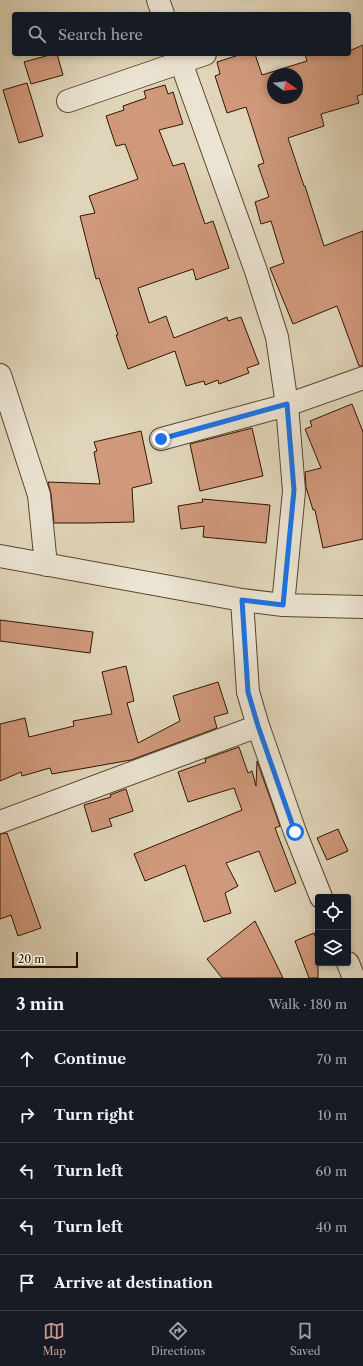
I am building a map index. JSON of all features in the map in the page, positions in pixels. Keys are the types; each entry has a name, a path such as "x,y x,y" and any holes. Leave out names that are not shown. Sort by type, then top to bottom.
{"street":[{"path":"158,0 163,12"},
{"path":"68,101 179,58 192,56"},
{"path":"179,58 256,271 277,337 287,404 294,490 283,605"},
{"path":"0,375 39,495 46,565"},
{"path":"161,439 287,404 363,378"},
{"path":"0,556 242,600 283,605 363,607"},
{"path":"242,600 248,692 258,726 295,832 320,894"},
{"path":"0,822 258,726"},
{"path":"349,966 354,978"}],"building":[{"path":"363,45 363,94 357,96 359,103 321,114 324,126 288,138 324,246 363,231 363,366 359,366 337,306 293,324 270,268 284,263 271,221 261,224 255,202 269,197 258,165 264,163 246,107 227,113 215,76 220,74 217,62 236,56 256,56 262,75 267,73 267,104 303,104 303,68 284,68 307,61 306,56 351,56 351,50"},
{"path":"46,56 58,56 63,75 31,84 24,62"},
{"path":"27,83 43,136 19,143 3,90"},
{"path":"165,85 168,94 173,92 183,124 159,130 173,166 184,163 205,224 213,221 229,268 196,280 193,269 138,288 149,323 166,316 174,338 227,317 228,321 241,317 259,364 247,368 249,373 219,384 218,380 205,385 204,381 186,386 175,351 128,369 99,278 96,279 80,216 95,213 89,196 138,179 125,144 116,146 106,116 124,110 123,106 146,98 144,91"},
{"path":"352,404 363,432 363,539 323,548 315,510 313,510 306,487 305,472 321,468 305,429 312,426 310,421"},
{"path":"252,428 263,476 200,491 190,444"},
{"path":"141,431 152,483 132,488 134,522 54,523 51,494 48,482 100,484 94,452 97,451 94,442"},
{"path":"202,499 270,505 266,543 203,537 204,526 181,529 178,506 203,502"},
{"path":"0,620 93,632 90,653 0,641"},
{"path":"126,666 134,701 127,703 138,743 180,721 173,696 218,682 228,713 214,717 217,728 131,760 52,774 50,768 22,776 21,772 0,781 0,724 25,718 29,737 74,726 73,721 112,714 102,672"},
{"path":"239,747 248,773 252,771 256,786 257,761 280,826 275,828 296,883 275,892 259,851 226,863 238,886 225,893 231,913 204,922 185,865 145,881 134,854 242,810 234,788 188,802 178,772 206,762 205,759"},
{"path":"126,789 133,811 109,819 112,826 92,832 84,805 111,797 110,795"},
{"path":"338,829 348,851 327,860 317,838"},
{"path":"7,833 41,928 18,936 11,915 0,919 0,834"},
{"path":"255,921 283,978 222,978 207,959"},
{"path":"314,933 315,966 318,966 318,978 309,978 295,941"}],"route":[{"path":"161,439 287,404 294,490 283,605 242,600 248,692 258,726 295,832"}]}
